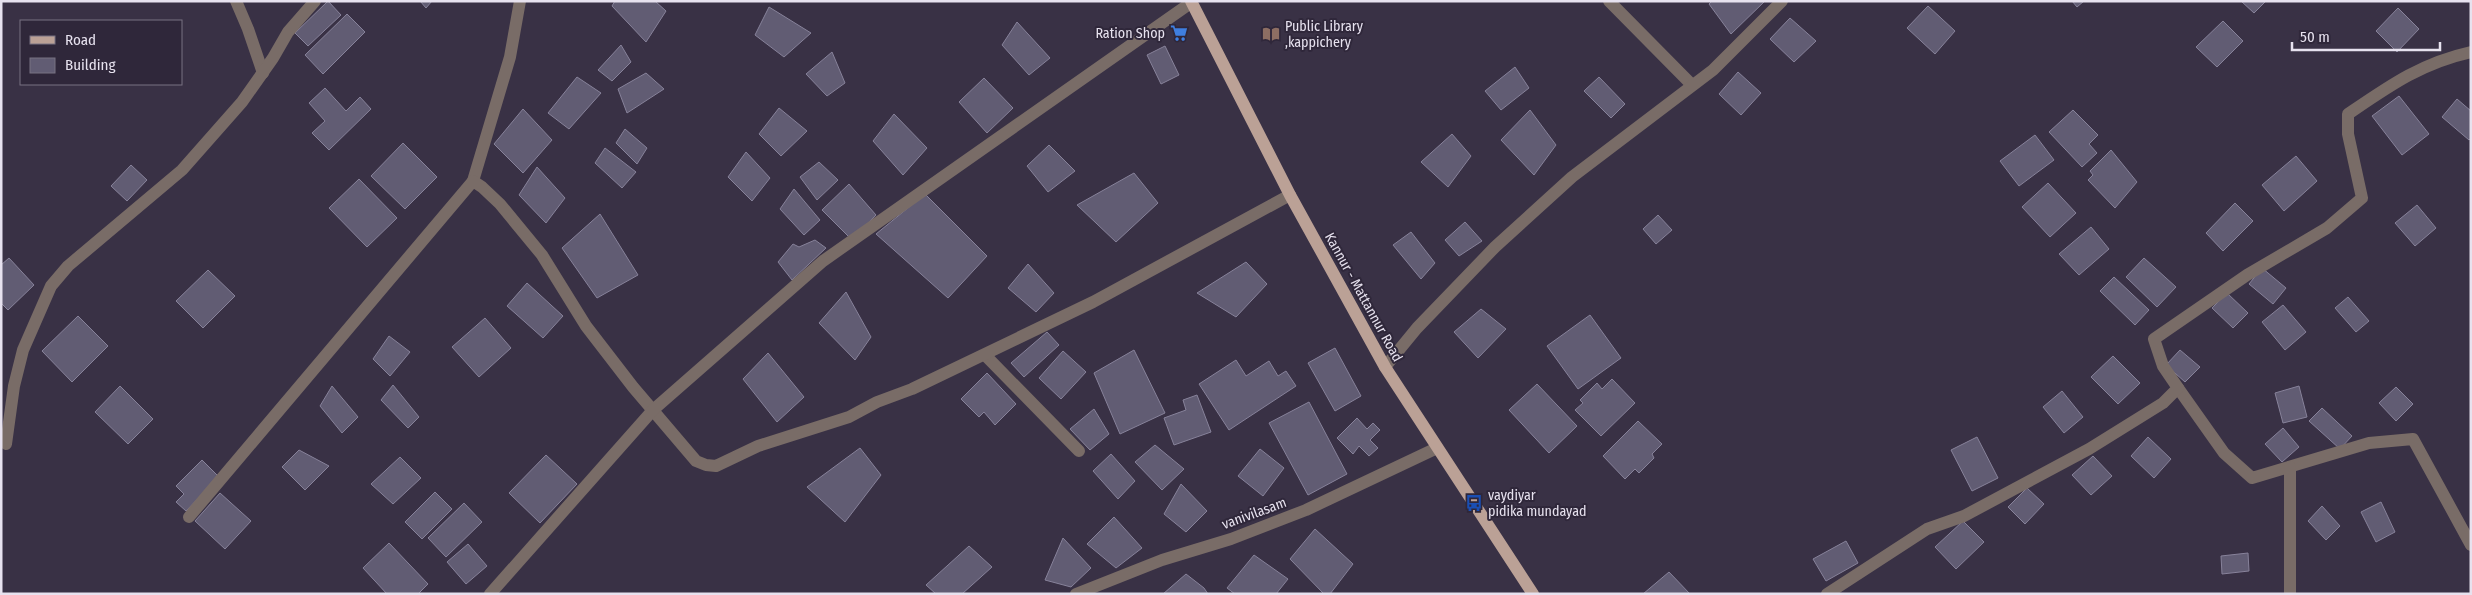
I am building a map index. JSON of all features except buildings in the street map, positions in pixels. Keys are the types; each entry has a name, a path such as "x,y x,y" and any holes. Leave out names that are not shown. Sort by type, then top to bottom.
{"main road":[{"name":"Kannur - Mattannur Road","path":"1191,2 1290,195 1385,367 1533,594"}],"street":[{"path":"236,1 263,73"},
{"path":"6,444 14,386 23,350 51,286 68,266 182,170 242,102 263,73 288,32 315,1"},
{"path":"189,518 473,181 510,57 520,1"},
{"path":"1609,1 1692,85"},
{"path":"1385,367 1417,328 1495,247 1572,177 1713,70 1782,1"},
{"path":"490,594 653,410 823,260 1191,2"},
{"path":"2471,52 2448,57 2401,78 2348,114 2348,134 2362,198 2327,228 2247,275 2154,339 2163,366 2178,388 2224,452 2252,478 2370,443 2413,439 2471,545"},
{"path":"473,181 482,186 500,204 542,255 575,311 696,461 716,466 758,446 849,417 877,402 912,389 1093,302 1290,195"},
{"path":"984,355 1079,451"},
{"path":"1827,594 1927,529 1964,516 2089,449 2162,403 2178,388"},
{"name":"vanivilasam","path":"1076,594 1097,590 1306,510 1437,448"},
{"path":"2290,467 2290,594"}],"place":[{"name":"Ration Shop","path":"1179,33"},
{"name":"Public Library ,kappichery","path":"1271,34"},
{"name":"vaydiyar pidika mundayad","path":"1474,503"}]}
